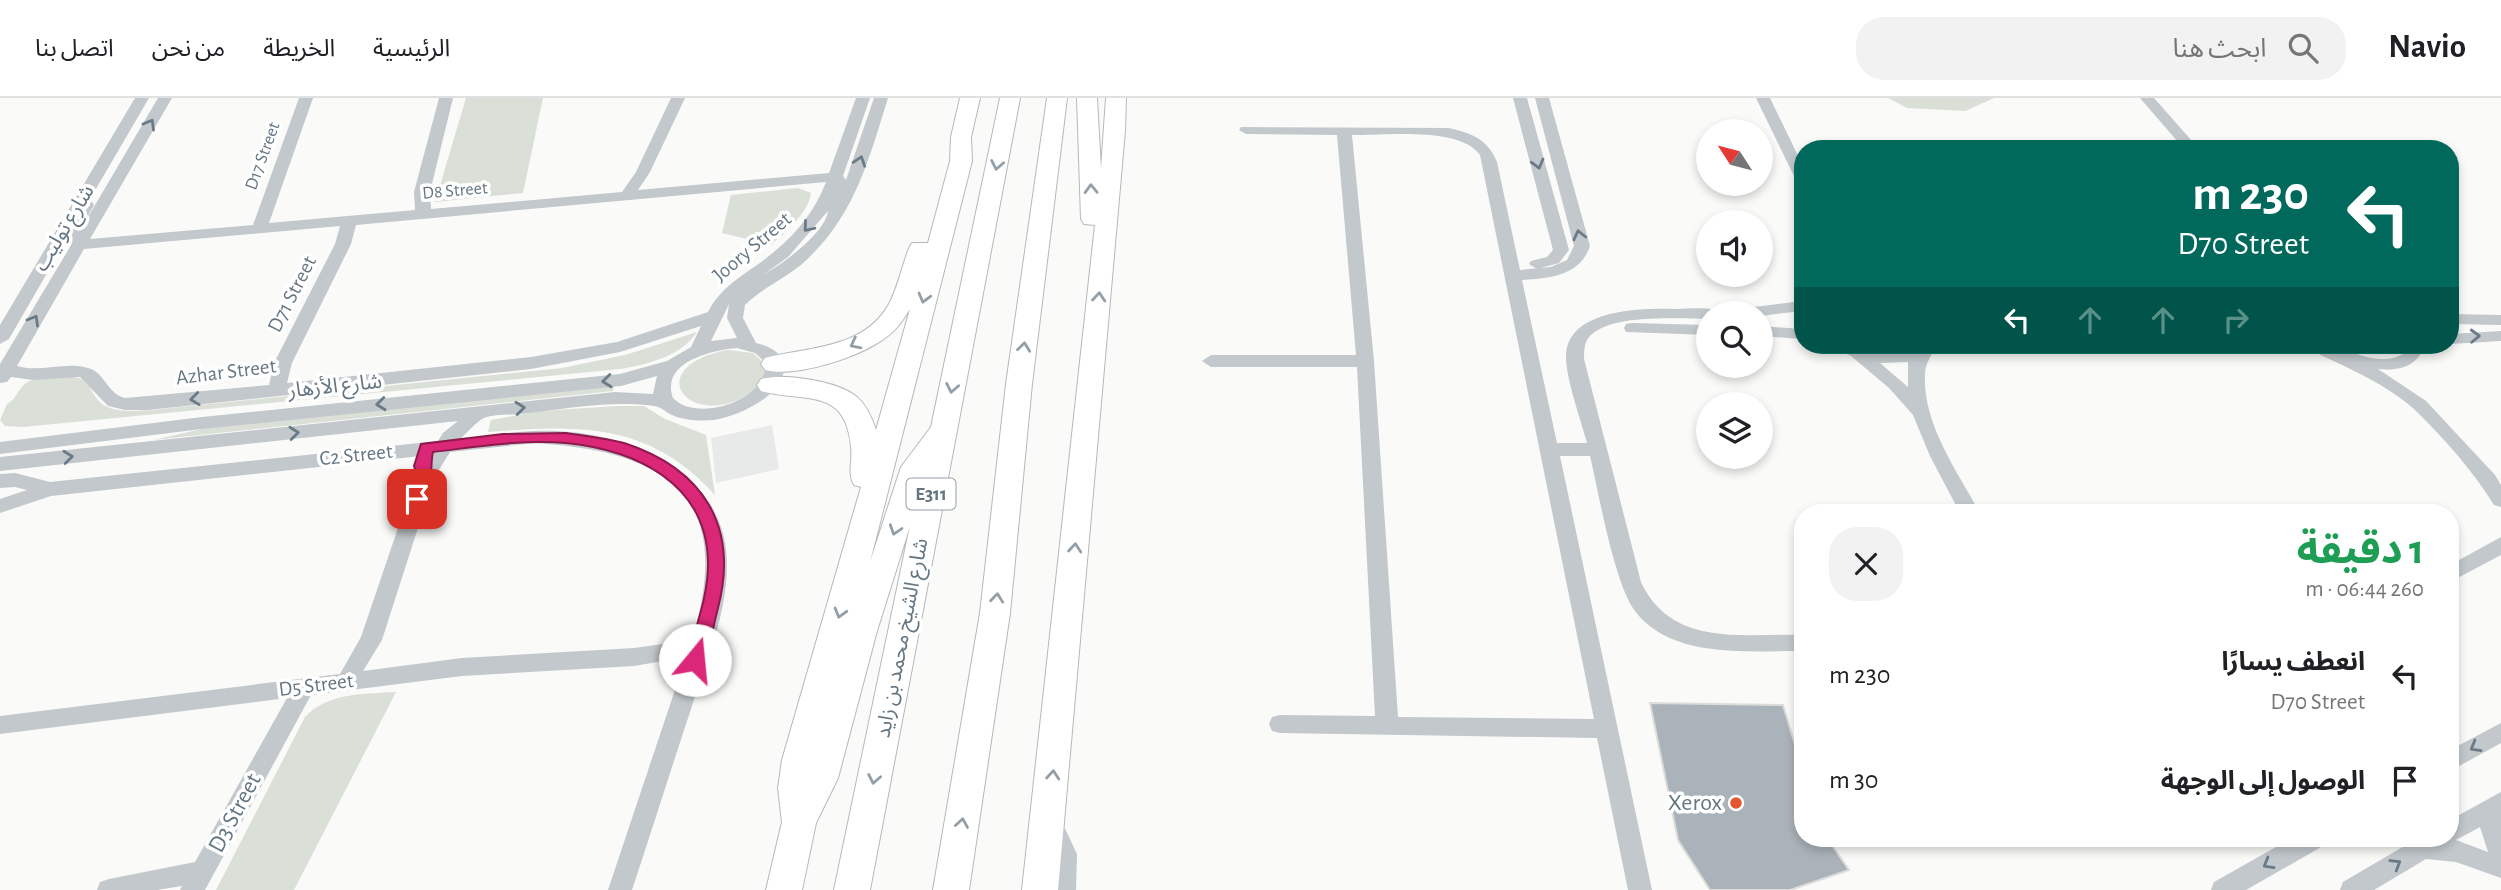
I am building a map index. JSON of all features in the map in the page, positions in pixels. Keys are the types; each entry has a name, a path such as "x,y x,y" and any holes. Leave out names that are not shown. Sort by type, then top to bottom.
{"highway":[{"path":"799,822 795,788 799,760 852,573 961,161 961,137 970,98"},
{"name":"شارع الشيخ محمد بن زايد","path":"852,890 1010,98"},
{"path":"951,890 995,614 1019,384 1057,98"},
{"path":"1087,98 1092,228 1103,255"},
{"path":"1048,884 1049,820 1116,98"},
{"path":"772,374 840,351 867,338 895,314 904,296 948,162 961,137"},
{"path":"772,374 838,398 855,412 865,430 866,458 852,573"},
{"path":"784,890 799,822 821,778 862,631 915,467 925,449 945,426"}],"street":[{"name":"شارع توليب","path":"0,339 142,98"},
{"name":"شارع توليب","path":"3,374 165,98"},
{"name":"D17 Street","path":"254,229 265,217 266,206 306,98"},
{"path":"414,214 446,98"},
{"path":"633,195 678,98"},
{"name":"Joory Street","path":"749,345 737,325 735,309 772,271 824,206 863,98"},
{"name":"Joory Street","path":"697,351 708,333 719,303 730,291 772,271 815,243 836,218 849,195 881,98"},
{"path":"1512,270 1548,262 1557,257 1561,250 1520,98"},
{"path":"1512,270 1563,268 1581,252 1580,239 1542,98"},
{"path":"1763,98 1794,162"},
{"path":"2147,98 2184,140"},
{"path":"1246,130 1449,132 1479,143 1485,149 1490,162 1640,890"},
{"path":"1344,131 1365,361 1387,726"},
{"path":"836,177 842,186 835,208 836,218"},
{"name":"D8 Street","path":"78,244 836,177"},
{"path":"78,244 71,240 70,234 86,205 82,198"},
{"name":"D71 Street","path":"270,389 355,219"},
{"name":"Azhar Street","path":"591,351 674,318 730,291"},
{"path":"1773,310 1794,307"},
{"path":"1696,314 1626,316 1600,322 1584,331 1575,346 1575,359 1580,370 1634,594 1653,618 1684,636 1702,640 1794,643"},
{"name":"Azhar Street","path":"3,374 81,372 95,378 110,399 126,404 148,404 270,389 511,366 634,343 713,316"},
{"path":"2459,319 2501,320"},
{"path":"1580,370 1588,345 1610,332 1638,328 1696,330"},
{"path":"1773,332 1794,333"},
{"path":"2459,338 2501,336"},
{"name":"شارع الأزهار","path":"0,448 179,425 613,381 653,373 697,351 724,344 749,345"},
{"path":"749,345 766,352 772,374"},
{"path":"1855,354 1881,372 1920,411"},
{"path":"1866,354 1895,359 1910,354"},
{"path":"1924,354 1915,386 1920,411 1966,504"},
{"path":"2334,354 2382,379 2420,405 2488,480 2501,500"},
{"path":"2340,357 2370,364 2403,354"},
{"path":"2415,354 2409,382 2420,405"},
{"path":"1211,361 1365,361"},
{"path":"664,401 660,391 661,383 673,365"},
{"name":"شارع الأزهار","path":"0,464 615,398 664,401 671,408 692,415 720,414 754,401 772,374"},
{"path":"356,681 359,656 371,640 425,475 422,466 435,447 482,412"},
{"path":"413,420 435,447"},
{"path":"0,436 60,432 82,439"},
{"name":"C2 Street","path":"0,506 50,489 535,437 594,441 644,457 674,475 698,499 708,518 715,540 715,588 697,654 620,890"},
{"path":"1548,444 1598,445"},
{"name":"C2 Street","path":"0,481 15,480 50,489"},
{"path":"2459,569 2501,544"},
{"name":"D5 Street","path":"0,725 473,666 634,657 658,661 697,654"},
{"name":"D3 Street","path":"190,885 277,735 278,713 294,688"},
{"path":"1280,724 1606,729"},
{"path":"2459,756 2501,733"},
{"path":"2459,827 2498,804"},
{"path":"2498,804 2492,828 2501,853"},
{"path":"2223,890 2298,847"},
{"path":"2352,890 2424,847"},
{"path":"2444,847 2501,866"},
{"path":"120,888 169,876 190,885"},
{"path":"120,888 160,890"}],"shaded area":[{"path":"466,98 543,98 523,193 435,202"},
{"path":"1888,98 1994,98 1965,111 1907,108"},
{"path":"798,188 811,193 806,208 796,222 771,245 722,233 731,195"},
{"path":"697,332 682,347 663,358 620,369 23,427 5,426 0,420 7,404 23,385 45,377 79,378 88,384 102,404 108,407 130,411 151,410 562,368 625,355"},
{"path":"728,350 753,353 766,365 761,383 747,395 725,404 706,405 691,401 682,392 680,381 685,369 701,358"},
{"path":"614,385 613,391 153,440 206,428"},
{"path":"644,406 665,419 706,435 715,495 690,471 664,453 638,441 582,430 488,432 491,420 541,411"},
{"path":"772,425 779,469 716,483 711,438"},
{"path":"396,692 294,890 216,890 305,717 314,709 336,699 359,694"}],"building":[{"name":"Xerox","path":"1650,703 1783,705 1794,741 1794,847 1833,847 1849,870 1790,890 1710,890 1678,840"}],"place":[{"name":"Xerox","path":"1736,803"}],"route":[{"path":"417,499 425,475 422,463 426,448 503,439 566,438 594,441 620,448 665,468 683,482 698,499 715,540 715,588 695,660"}]}
